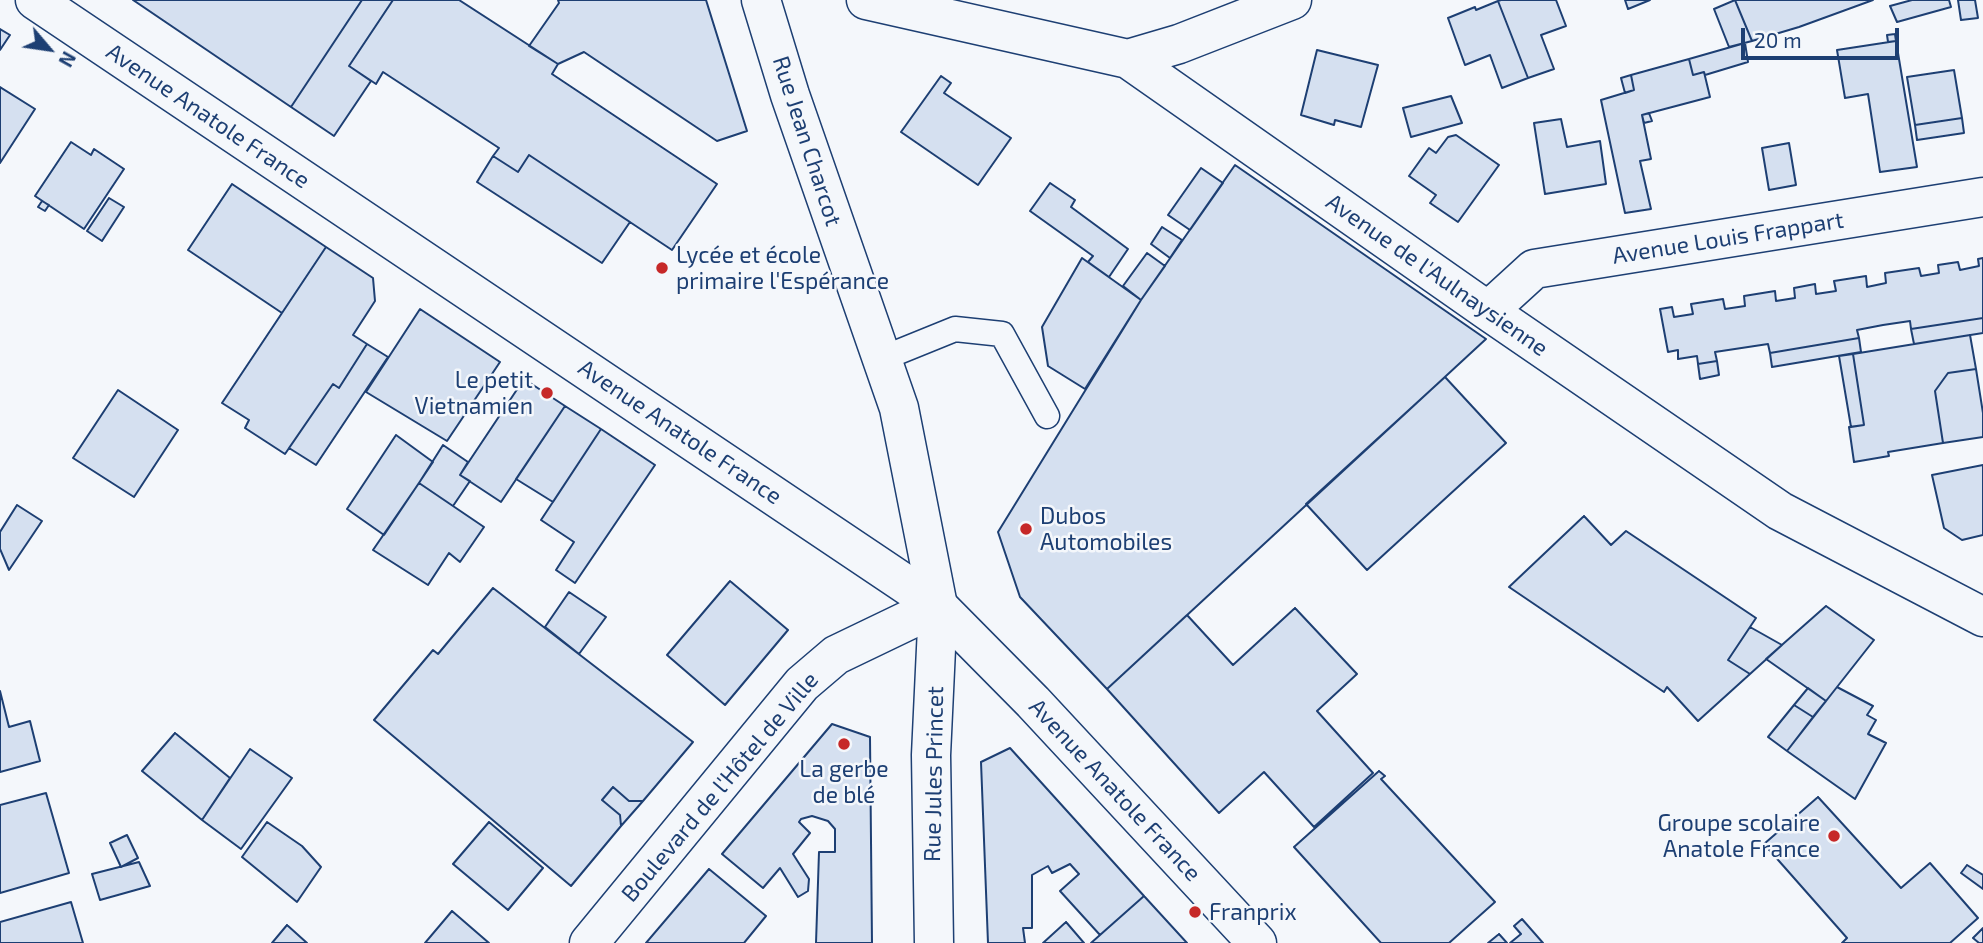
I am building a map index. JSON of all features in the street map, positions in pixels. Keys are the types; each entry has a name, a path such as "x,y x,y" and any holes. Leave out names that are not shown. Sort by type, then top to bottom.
{"street":[{"name":"Avenue Anatole France","path":"35,0 938,606 1033,702 1257,943"},
{"name":"Rue Jean Charcot","path":"761,0 790,95 899,408 938,606"},
{"name":"Avenue de l'Aulnaysienne","path":"866,0 1128,59 1488,311 1780,510 1983,617"},
{"path":"1128,59 1180,44 1292,0"},
{"name":"Avenue Louis Frappart","path":"1488,311 1534,269 1983,197"},
{"name":"Boulevard de l'Hôtel de Ville","path":"589,943 802,684 836,655 938,606"},
{"name":"Rue Jules Princet","path":"934,943 931,755 938,606"}],"lane":[{"path":"881,359 955,329 1002,334 1047,416"}],"building":[{"path":"133,0 362,0 291,107"},
{"path":"362,0 393,0 349,66 371,81 334,136 291,107"},
{"path":"393,0 459,0 558,64 552,74 717,184 672,250 529,155 518,172 493,156 499,148 383,72 376,84 349,66"},
{"path":"558,0 706,0 747,131 717,141 584,52 558,64 529,46 559,3"},
{"path":"1556,0 1566,26 1541,35 1554,69 1528,78 1498,1"},
{"path":"1625,0 1650,0 1628,9"},
{"path":"1735,0 1752,41 1729,47 1714,9"},
{"path":"1735,0 1873,0 1752,41"},
{"path":"1912,0 1949,0 1951,7 1897,22 1890,6"},
{"path":"1958,0 1975,0 1978,18 1961,20"},
{"path":"1498,1 1528,78 1502,88 1490,55 1465,65 1448,18"},
{"path":"0,29 10,35 0,50"},
{"path":"1895,34 1896,41 1888,42 1887,35"},
{"path":"1896,41 1917,167 1880,172 1868,94 1845,98 1837,50"},
{"path":"1745,43 1748,62 1705,75 1704,72 1693,75 1689,59"},
{"path":"1317,50 1378,65 1361,127 1335,120 1334,125 1301,115"},
{"path":"1689,59 1693,75 1704,72 1710,97 1642,115 1651,159 1640,161 1651,209 1625,213 1601,100 1634,90 1631,75"},
{"path":"1954,70 1962,118 1915,125 1907,77"},
{"path":"1631,75 1634,90 1625,93 1621,78"},
{"path":"941,76 951,83 944,93 1011,138 978,185 901,132"},
{"path":"0,87 35,109 0,163"},
{"path":"1451,96 1462,123 1411,137 1403,108"},
{"path":"1649,113 1652,121 1644,123 1642,115"},
{"path":"1962,118 1964,133 1917,140 1915,125"},
{"path":"1561,119 1567,147 1600,141 1606,184 1545,194 1534,123"},
{"path":"1456,135 1499,165 1458,222 1430,203 1436,195 1409,176 1429,148 1436,153 1448,137"},
{"path":"71,142 91,155 94,149 124,169 84,229 35,196"},
{"path":"1789,143 1796,185 1769,190 1762,148"},
{"path":"529,155 630,222 602,263 477,182 493,156 518,172"},
{"path":"1235,165 1486,339 1107,689 1020,597 998,532 1141,300"},
{"path":"1201,168 1223,183 1190,230 1168,215"},
{"path":"1050,183 1075,200 1071,207 1128,249 1109,277 1088,262 1093,256 1030,211"},
{"path":"232,184 326,247 282,313 188,250"},
{"path":"109,198 124,207 102,241 87,231"},
{"path":"42,201 49,205 45,211 38,207"},
{"path":"1162,227 1182,240 1170,258 1151,244"},
{"path":"326,247 373,278 375,301 353,335 367,344 339,388 333,384 285,454 245,428 249,420 222,403"},
{"path":"1147,253 1165,266 1141,300 1123,286"},
{"path":"1082,258 1141,300 1085,389 1048,366 1042,327"},
{"path":"1983,258 1983,318 1911,329 1910,321 1883,325 1857,330 1859,338 1770,353 1768,344 1715,352 1717,361 1698,364 1697,356 1678,359 1678,350 1668,352 1660,309 1672,307 1674,317 1693,314 1691,304 1723,299 1725,309 1745,306 1744,296 1775,291 1776,301 1795,298 1794,288 1815,284 1816,294 1836,291 1834,281 1866,276 1867,287 1886,283 1885,273 1919,268 1921,276 1939,273 1938,265 1958,262 1960,270 1979,266 1978,259"},
{"path":"420,309 500,362 447,441 366,392"},
{"path":"1983,318 1983,333 1914,344 1911,329"},
{"path":"1970,335 1976,369 1948,373 1935,391 1943,443 1888,452 1889,456 1854,462 1849,427 1864,425 1853,354"},
{"path":"1859,338 1861,352 1772,367 1770,353"},
{"path":"367,344 388,357 316,465 289,448 333,384 339,388"},
{"path":"1853,354 1864,425 1851,427 1839,356"},
{"path":"1717,361 1719,375 1700,379 1698,364"},
{"path":"1976,369 1983,413 1983,437 1943,443 1935,391 1948,373"},
{"path":"1445,377 1506,443 1367,570 1306,504"},
{"path":"524,379 565,406 501,502 460,475"},
{"path":"118,390 178,430 134,497 73,458"},
{"path":"565,406 601,429 553,502 516,479"},
{"path":"601,429 655,465 575,583 556,570 574,542 541,520"},
{"path":"396,435 433,462 384,535 347,509"},
{"path":"443,445 468,462 460,475 470,481 453,506 419,483"},
{"path":"1983,465 1983,535 1962,540 1944,528 1932,475"},
{"path":"419,483 484,527 460,562 449,553 428,585 373,550"},
{"path":"17,505 42,521 9,570 0,549 0,532"},
{"path":"1584,516 1611,545 1626,531 1756,618 1728,660 1750,674 1698,721 1667,687 1664,692 1509,587"},
{"path":"730,581 788,630 725,705 667,655"},
{"path":"493,588 693,742 643,801 629,801 613,787 602,800 620,815 621,826 571,886 374,720 433,650 438,654"},
{"path":"569,592 606,617 579,654 545,627"},
{"path":"1826,606 1874,640 1826,701 1766,659"},
{"path":"1295,608 1357,674 1317,711 1373,773 1314,827 1264,772 1219,813 1107,689 1187,615 1233,665"},
{"path":"1750,627 1782,645 1750,674 1728,660"},
{"path":"1837,687 1873,706 1867,715 1876,720 1868,734 1886,743 1855,799 1787,751"},
{"path":"1808,688 1826,701 1813,717 1794,705"},
{"path":"0,691 9,727 30,721 40,761 0,772"},
{"path":"1794,705 1813,717 1787,751 1768,737"},
{"path":"832,724 870,737 872,943 816,943 819,852 835,852 835,829 828,821 812,816 799,822 810,833 793,854 809,879 808,891 798,897 780,868 763,888 722,854"},
{"path":"175,733 230,778 202,820 142,771"},
{"path":"1010,748 1144,896 1100,935 1060,891 1079,874 1070,864 1052,873 1048,866 1032,875 1032,928 1023,928 1025,943 988,943 981,762"},
{"path":"250,749 292,778 241,849 202,820"},
{"path":"1379,771 1385,776 1381,779 1495,902 1449,943 1381,943 1294,847"},
{"path":"613,787 629,801 643,801 621,826 620,815 602,800"},
{"path":"46,793 69,873 0,893 0,805"},
{"path":"1818,797 1901,888 1930,863 1978,918 1950,943 1842,943 1847,938 1764,844"},
{"path":"267,822 302,846 321,867 297,902 242,857"},
{"path":"489,822 543,868 508,910 453,864"},
{"path":"127,835 138,858 121,867 110,843"},
{"path":"139,862 150,886 100,900 92,874"},
{"path":"1967,865 1983,875 1983,889 1961,873"},
{"path":"709,869 766,916 744,943 646,943"},
{"path":"1144,896 1187,943 1091,943 1100,935"},
{"path":"71,902 83,943 0,943 0,922"},
{"path":"452,911 489,943 425,943"},
{"path":"1522,919 1543,943 1510,943 1521,934 1514,926"},
{"path":"1066,922 1084,943 1043,943"},
{"path":"287,925 307,943 272,943"},
{"path":"1983,928 1983,943 1979,943 1973,938"},
{"path":"1499,934 1507,943 1488,943"}],"place":[{"name":"Lycée et école primaire l'Espérance","path":"662,268"},
{"name":"Le petit Vietnamien","path":"547,393"},
{"name":"Dubos Automobiles","path":"1026,529"},
{"name":"La gerbe de blé","path":"844,744"},
{"name":"Groupe scolaire Anatole France","path":"1834,836"},
{"name":"Franprix","path":"1195,912"}]}
